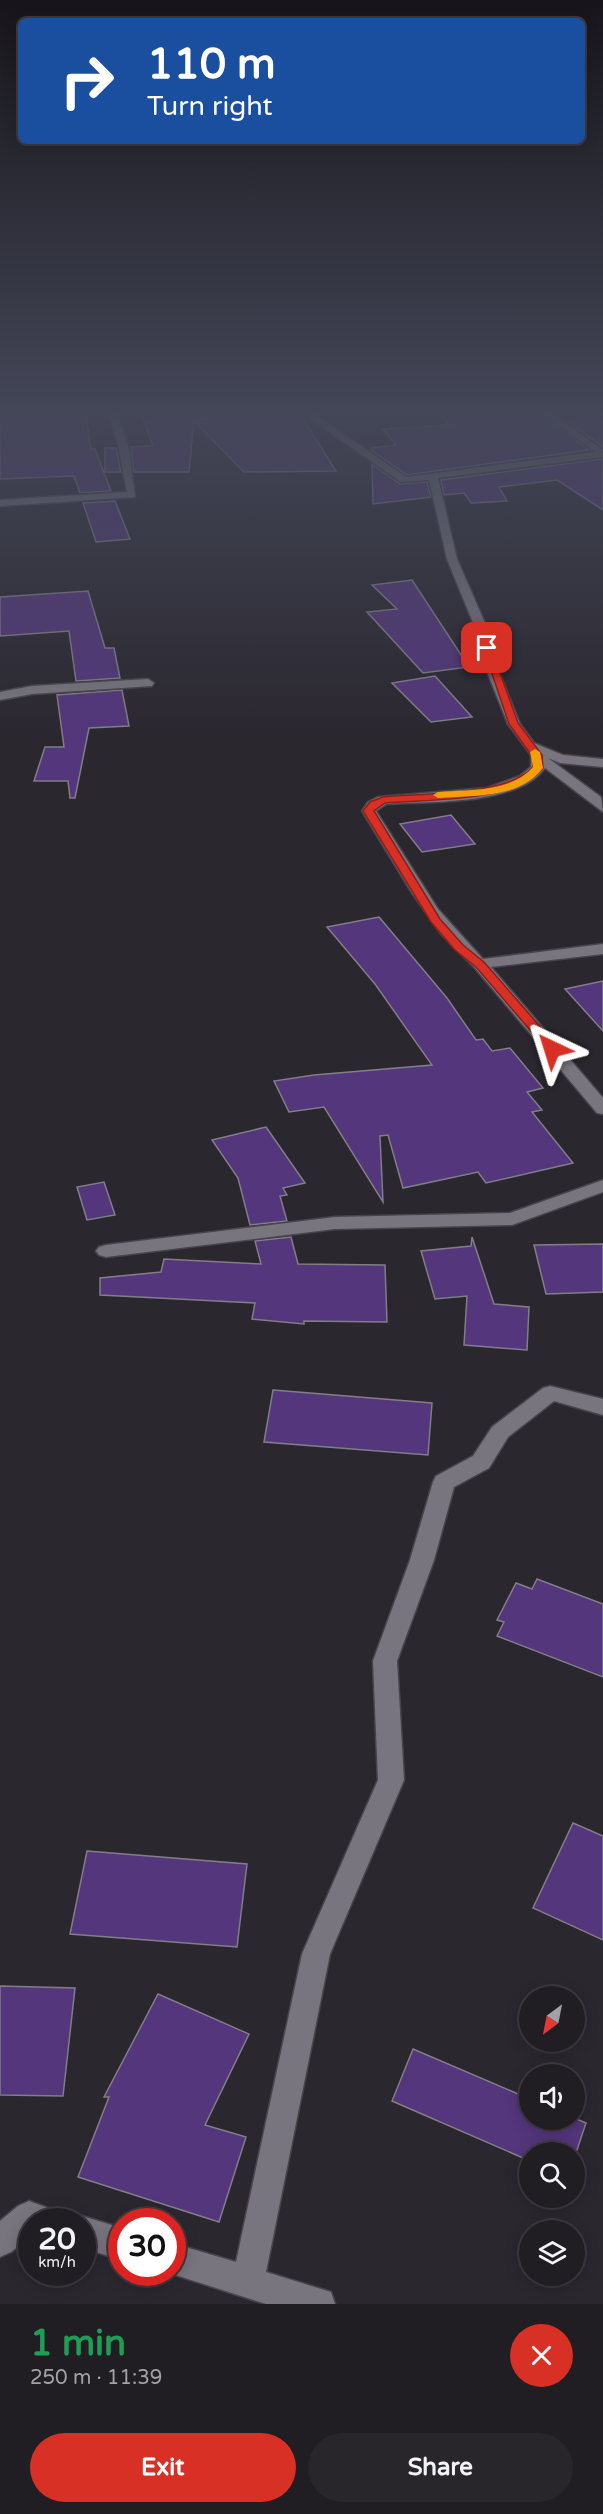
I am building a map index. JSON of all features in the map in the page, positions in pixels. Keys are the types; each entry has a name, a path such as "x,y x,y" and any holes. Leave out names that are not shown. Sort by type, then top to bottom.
{"street":[{"path":"443,520 452,559 482,630 491,667 514,724 537,755 552,769 597,799 603,808"},
{"path":"0,696 32,690 148,684"},
{"path":"528,741 560,759 603,763"},
{"path":"537,755 538,768 529,778 501,790 383,800 373,805 369,811 425,899 435,920 459,947 480,964 603,1108"},
{"path":"480,964 603,949"},
{"path":"106,1251 335,1223 512,1219 603,1186"},
{"path":"248,2281 316,1954 391,1780 386,1660 422,1560 444,1482 481,1462 500,1432 550,1393 603,1407"},
{"path":"0,2241 18,2226"},
{"path":"186,2263 319,2304"}],"building":[{"path":"89,520 122,520 130,539 96,542"},
{"path":"412,580 469,667 423,673 367,612 397,609 372,585"},
{"path":"88,591 105,648 114,648 120,678 76,681 69,631 0,636 0,597"},
{"path":"435,676 472,717 431,722 392,683"},
{"path":"122,690 129,726 89,728 75,798 70,798 68,781 34,781 45,747 64,747 57,695"},
{"path":"451,815 475,844 422,852 400,824"},
{"path":"379,917 447,998 476,1040 483,1039 492,1051 510,1048 543,1088 527,1092 542,1110 532,1112 573,1163 486,1183 478,1172 403,1188 388,1135 380,1136 383,1202 324,1107 289,1112 274,1081 314,1075 432,1065 375,984 327,927"},
{"path":"603,981 603,1031 565,989"},
{"path":"266,1127 305,1183 283,1188 287,1195 280,1196 287,1221 250,1225 238,1178 212,1140"},
{"path":"104,1182 115,1215 87,1220 77,1187"},
{"path":"291,1237 298,1264 385,1265 387,1322 304,1321 304,1324 252,1319 255,1303 100,1295 100,1278 161,1272 164,1259 261,1264 255,1241"},
{"path":"472,1237 494,1304 529,1307 527,1350 464,1345 467,1296 435,1299 421,1251 471,1246"},
{"path":"603,1244 603,1292 546,1294 534,1245"},
{"path":"273,1390 432,1403 428,1455 264,1442"},
{"path":"537,1579 603,1604 603,1677 497,1636 504,1622 497,1620 516,1583 532,1589"},
{"path":"573,1823 603,1836 603,1940 533,1908"},
{"path":"87,1851 247,1864 237,1947 70,1934"},
{"path":"0,1986 75,1988 63,2096 0,2095"},
{"path":"158,1994 249,2034 205,2125 246,2137 219,2222 186,2211 186,2208 175,2208 78,2177 109,2097 104,2097"},
{"path":"413,2049 519,2094 519,2130 584,2130 580,2142 519,2142 519,2156 392,2101"}],"slow traffic":[{"path":"438,795 501,790 516,785 529,778 538,768 535,752"}],"route":[{"path":"487,648 491,667 514,724 537,755 538,768 529,778 501,790 383,800 373,805 369,811 425,899 435,920 459,947 480,964 552,1049"}]}
